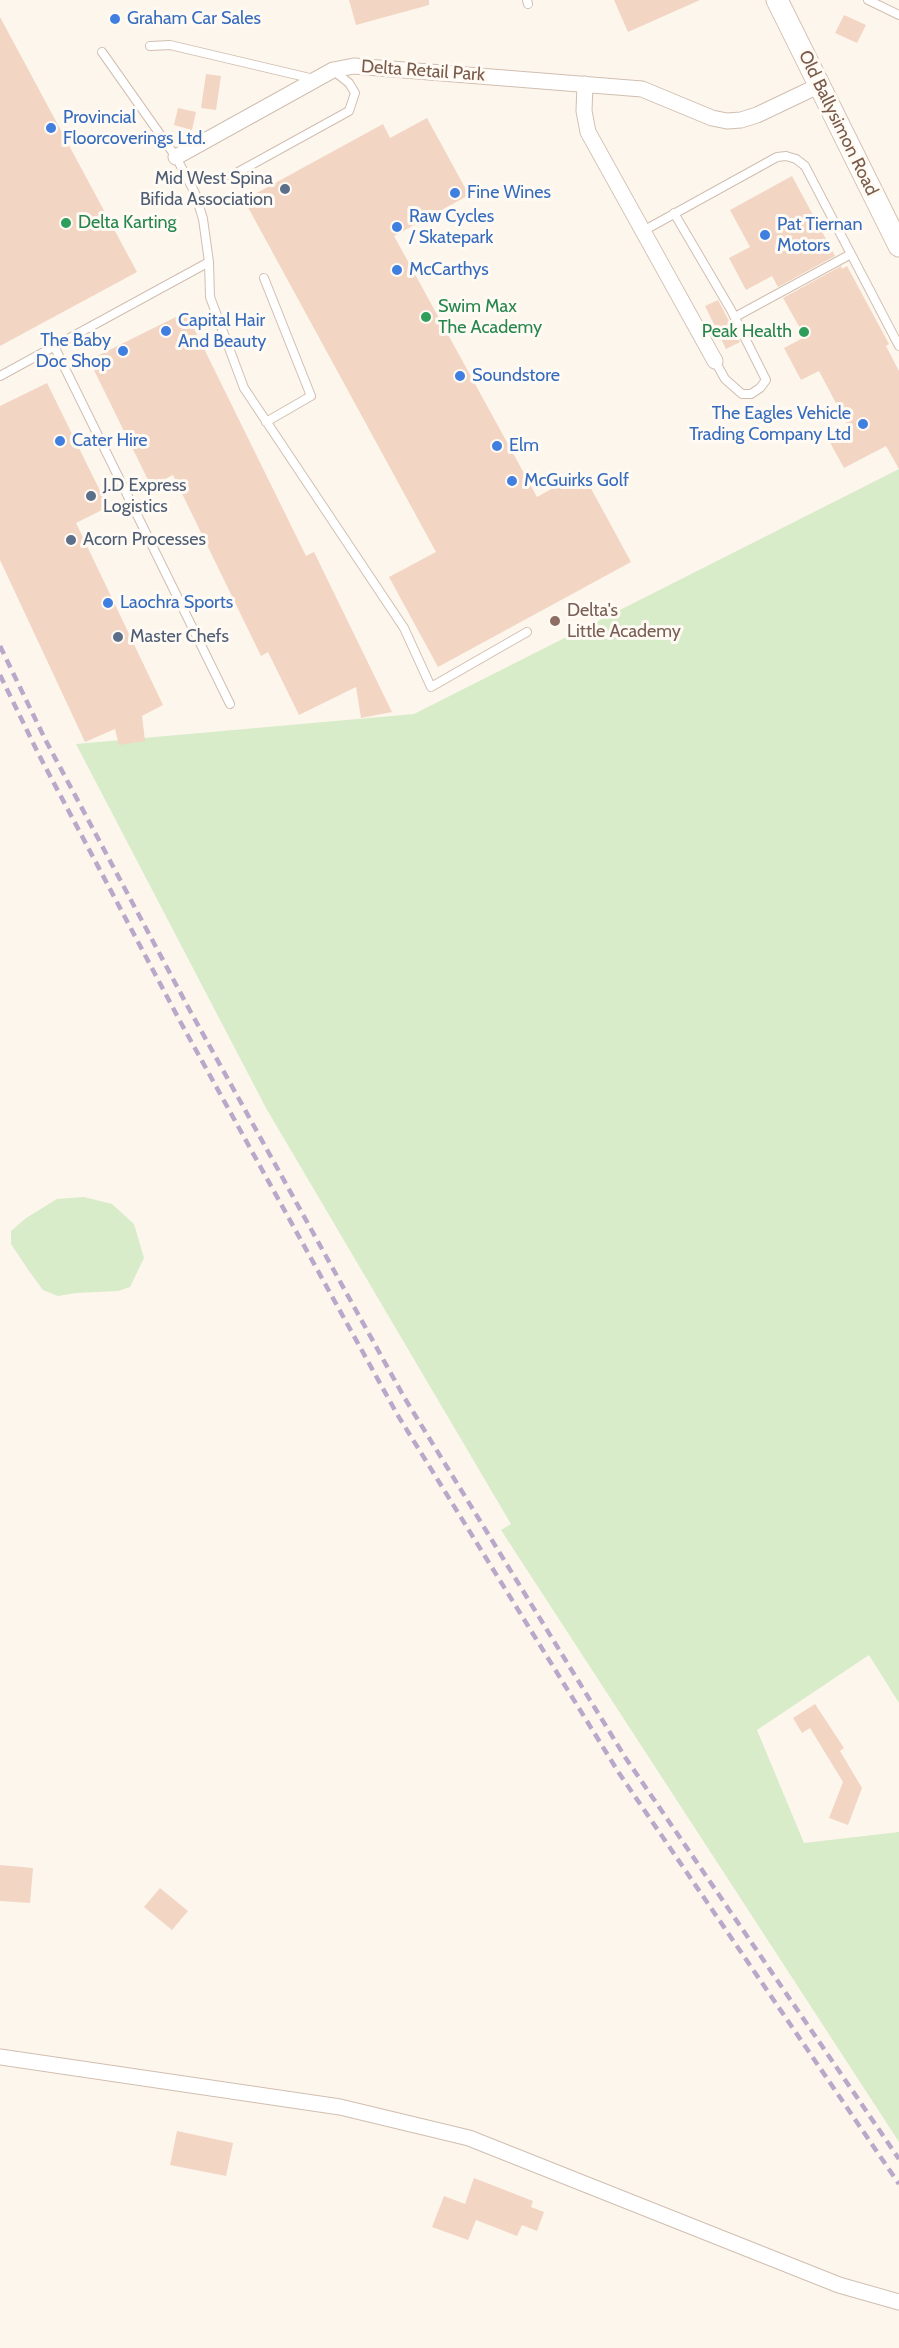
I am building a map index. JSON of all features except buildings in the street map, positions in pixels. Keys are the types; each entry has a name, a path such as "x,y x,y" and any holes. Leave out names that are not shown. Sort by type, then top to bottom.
{"street":[{"name":"Old Ballysimon Road","path":"777,0 899,246"},
{"name":"Delta Retail Park","path":"176,158 333,70 354,66 642,89 712,118 727,121 757,115 820,85"},
{"path":"585,84 584,111 588,132 715,360"},
{"path":"0,2057 340,2107 469,2139 839,2285 899,2302"}],"lane":[{"path":"868,0 899,15"},
{"path":"150,46 170,45 316,79"},
{"path":"102,52 176,158 200,206 209,262 210,297 244,388 404,628 431,687 527,632"},
{"path":"231,176 350,111 355,93 349,83 333,70"},
{"path":"643,231 769,161 786,156 796,159 805,166 899,346"},
{"path":"674,213 735,317 766,380 751,394 742,394 725,379 715,360"},
{"path":"735,317 851,254"},
{"path":"0,376 209,262"},
{"path":"264,278 311,396 266,422"},
{"path":"55,348 230,704"}],"green space":[{"path":"899,469 899,1703 869,1655 757,1730 804,1843 899,1832 899,2142 501,1530 511,1524 266,1108 76,744 414,714"},
{"path":"84,1197 112,1204 134,1224 144,1258 130,1287 118,1291 58,1296 43,1290 29,1271 11,1244 11,1231 26,1218 57,1199"}],"railway":[{"path":"0,646 45,739 188,1007 404,1397 625,1757 899,2159"},
{"path":"0,675 39,755 181,1023 397,1414 619,1773 899,2184"}],"place":[{"name":"Graham Car Sales","path":"115,19"},
{"name":"Provincial Floorcoverings Ltd.","path":"51,128"},
{"name":"Mid West Spina Bifida Association","path":"285,189"},
{"name":"Fine Wines","path":"455,193"},
{"name":"Delta Karting","path":"66,223"},
{"name":"Raw Cycles / Skatepark","path":"397,227"},
{"name":"Pat Tiernan Motors","path":"765,235"},
{"name":"McCarthys","path":"397,270"},
{"name":"Swim Max The Academy","path":"426,317"},
{"name":"Capital Hair And Beauty","path":"166,331"},
{"name":"Peak Health","path":"804,332"},
{"name":"The Baby Doc Shop","path":"123,351"},
{"name":"Soundstore","path":"460,376"},
{"name":"The Eagles Vehicle Trading Company Ltd","path":"863,424"},
{"name":"Cater Hire","path":"60,441"},
{"name":"Elm","path":"497,446"},
{"name":"McGuirks Golf","path":"512,481"},
{"name":"J.D Express Logistics","path":"91,496"},
{"name":"Acorn Processes","path":"71,540"},
{"name":"Laochra Sports","path":"108,603"},
{"name":"Delta's Little Academy","path":"555,621"},
{"name":"Master Chefs","path":"118,637"}]}
